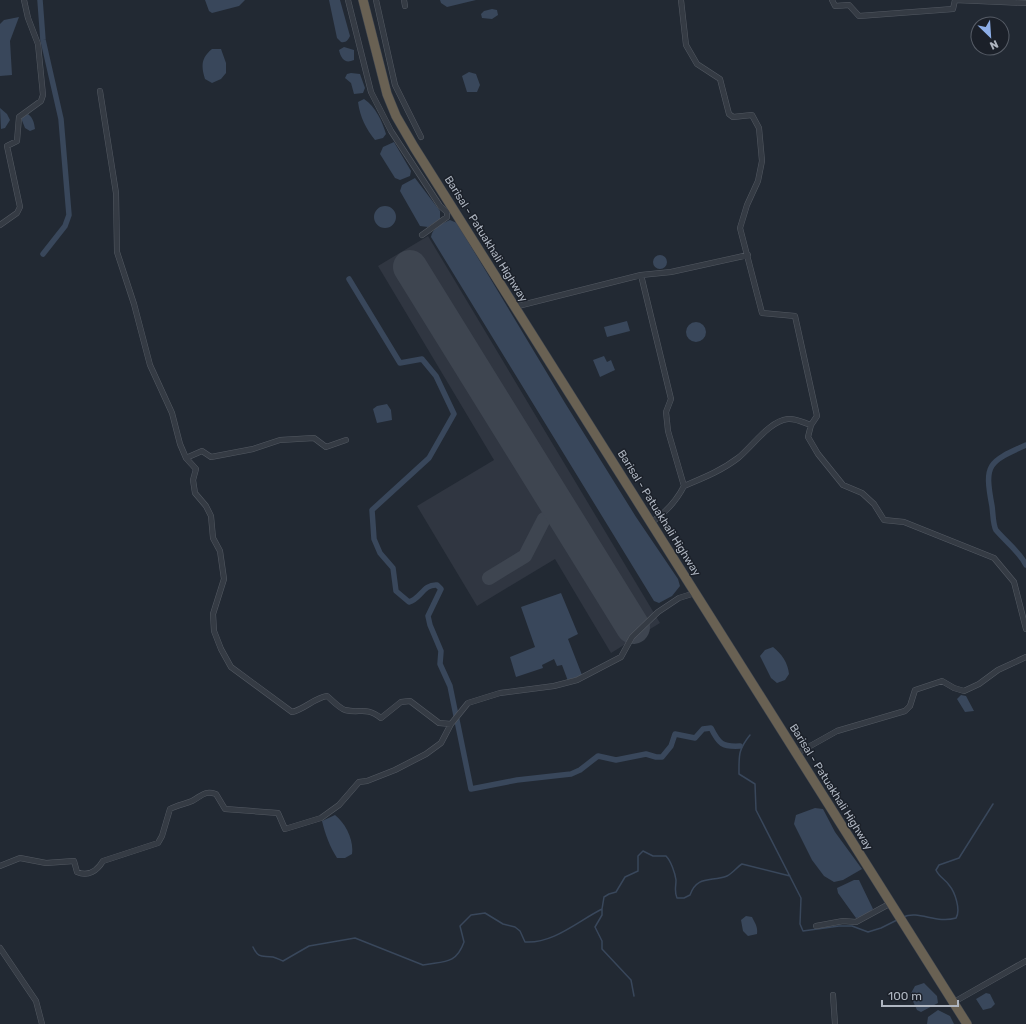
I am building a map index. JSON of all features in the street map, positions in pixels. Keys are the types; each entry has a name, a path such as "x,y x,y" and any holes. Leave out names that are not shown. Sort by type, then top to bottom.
{"highway":[{"name":"Barisal - Patuakhali Highway","path":"363,0 383,82 396,116 514,307 968,1024"}],"street":[{"path":"0,225 17,213 20,207 7,146 17,141 19,118 41,101 43,95 38,44 28,18 24,0"},
{"path":"348,0 371,92 391,131 440,206 447,212 447,217 422,235"},
{"path":"376,0 395,85 421,137"},
{"path":"404,0 405,6"},
{"path":"681,0 686,45 697,64 720,79 729,114 733,117 752,115 759,128 762,161 758,181 747,205 740,228 748,254 762,313 795,316 818,416 812,425 808,437 818,454 843,486 862,492 874,504 884,520 904,522 994,558 1014,582 1026,629"},
{"path":"832,0 835,6 849,5 859,16 953,9 955,0 1026,3"},
{"path":"100,91 116,193 117,252 134,304 150,365 172,414 180,444 186,458 196,469 193,480 195,493 206,506 211,516 213,538 220,551 224,579 213,614 214,631 221,649 231,667 292,712 302,710 319,697 327,696 345,710 365,710 382,718 401,702 410,702 439,723 451,724"},
{"path":"514,307 641,275 671,272 748,254"},
{"path":"641,275 671,399 666,412 668,431 684,486"},
{"path":"651,523 671,506 684,486 717,472 738,458 761,434 780,422 787,419 812,425"},
{"path":"186,458 202,451 211,457 218,456 253,449 280,440 314,438 326,447 346,440"},
{"path":"0,866 20,858 46,863 74,861 77,872 85,874 90,873 99,867 103,861 158,843 162,836 170,808 192,801 208,792 216,794 225,809 278,813 285,829 312,822 321,818 339,805 359,782 367,781 394,770 426,754 441,743 451,724 468,703 500,693 554,686 577,680 621,657 632,637 658,612 679,598 695,593"},
{"path":"796,754 837,731 904,711 910,706 915,690 942,681 954,688 964,691 979,684 998,670 1026,657"},
{"path":"816,926 843,921 856,922 893,907"},
{"path":"0,948 36,1001 42,1024"},
{"path":"954,1002 1026,961"},
{"path":"833,995 835,1024"}],"shaded area":[{"path":"428,236 660,623 611,653 555,559 477,606 417,506 494,460 378,266"}],"water":[{"path":"205,0 245,0 239,6 212,13 209,11"},
{"path":"329,0 340,0 350,36 346,42 341,42 337,38"},
{"path":"440,0 476,0 447,7 441,3"},
{"path":"492,9 497,10 498,15 492,19 482,18 481,14 484,11"},
{"path":"19,17 10,41 12,75 0,76 0,24 4,20"},
{"path":"344,47 354,50 354,60 346,61 342,58 339,50"},
{"path":"212,49 221,49 226,63 226,73 221,79 212,83 205,79 203,62 208,52"},
{"path":"469,72 476,74 480,85 477,92 467,92 462,76"},
{"path":"347,74 360,74 365,88 363,93 354,94 351,83 345,78"},
{"path":"364,99 372,106 380,119 386,134 383,138 375,140 364,122 360,113 358,102"},
{"path":"0,108 7,114 10,120 5,128 1,129"},
{"path":"28,114 33,120 35,129 30,131 25,128 21,118"},
{"path":"394,142 411,171 410,176 400,180 395,178 380,154 383,147"},
{"path":"415,178 440,211 440,219 428,227 420,226 400,191 402,185"},
{"path":"385,206 393,209 396,217 393,225 385,228 377,225 374,217 377,209"},
{"path":"450,220 457,223 565,403 636,517 678,579 680,586 672,596 659,603 654,601 431,237 436,228"},
{"path":"657,255 663,255 667,259 667,265 663,269 657,269 653,265 653,259"},
{"path":"627,321 630,331 607,337 604,327"},
{"path":"696,322 703,325 706,332 703,339 696,342 689,339 686,332 689,325"},
{"path":"604,356 607,362 611,360 615,370 600,377 593,360"},
{"path":"387,404 391,410 392,420 377,423 373,409 377,406"},
{"path":"561,593 578,634 568,639 582,675 568,681 562,665 557,666 554,659 542,665 543,668 516,677 510,657 535,647 521,607"},
{"path":"773,647 784,659 789,674 785,680 777,683 771,678 760,656 765,650"},
{"path":"961,695 966,696 974,711 965,712 957,699"},
{"path":"815,808 823,809 835,832 862,869 843,880 834,882 824,876 812,860 794,824 796,815"},
{"path":"335,815 343,823 352,843 352,854 345,858 337,858 328,840 322,821"},
{"path":"854,880 859,880 873,909 864,916 856,918 838,893 837,888"},
{"path":"746,916 752,917 757,927 757,934 748,936 743,931 741,920"},
{"path":"924,983 937,996 938,1003 921,1012 917,1010 910,995 915,986"},
{"path":"986,993 990,994 995,1004 991,1008 983,1010 976,999"},
{"path":"938,1010 950,1016 954,1024 927,1024 928,1017"}],"waterway":[{"path":"40,0 43,40 61,119 69,215 65,226 43,254"},
{"path":"349,279 400,363 422,359 436,376 454,414 429,458 372,510 374,539 380,553 393,568 396,591 409,602 432,585 437,585 441,589 428,616 430,625 441,651 440,664 450,686 471,789 517,780 571,774 580,770 598,756 616,760 646,754 662,757 671,746 675,734 695,738 703,729 711,728 716,738 725,745 740,746"},
{"path":"1026,445 996,461 989,473 995,528 1020,555 1026,565"},
{"path":"750,735 741,749 739,774 755,784 756,810 801,898 800,924 803,931 839,926 852,926 868,932 881,928 897,920"},
{"path":"903,917 915,915 942,919 956,918 958,910 957,901 951,888 936,870 939,865 959,858 993,804"},
{"path":"253,947 259,955 273,957 283,961 309,946 355,938 423,965 448,961 457,955 464,942 460,926 471,915 485,913 503,924 515,927 520,931 525,942 535,942 555,936 602,909 604,897 616,892 625,877 638,871 638,856 643,851 653,856 666,856 668,858 676,880 675,891 677,898 684,898 690,895 696,884 705,880 721,878 729,875 742,864 790,876"},
{"path":"602,909 602,915 595,927 602,941 602,949 631,980 634,996"}],"taxiway":[{"path":"489,578 525,556 544,519 560,510"}],"runway":[{"path":"410,267 633,627"}]}
